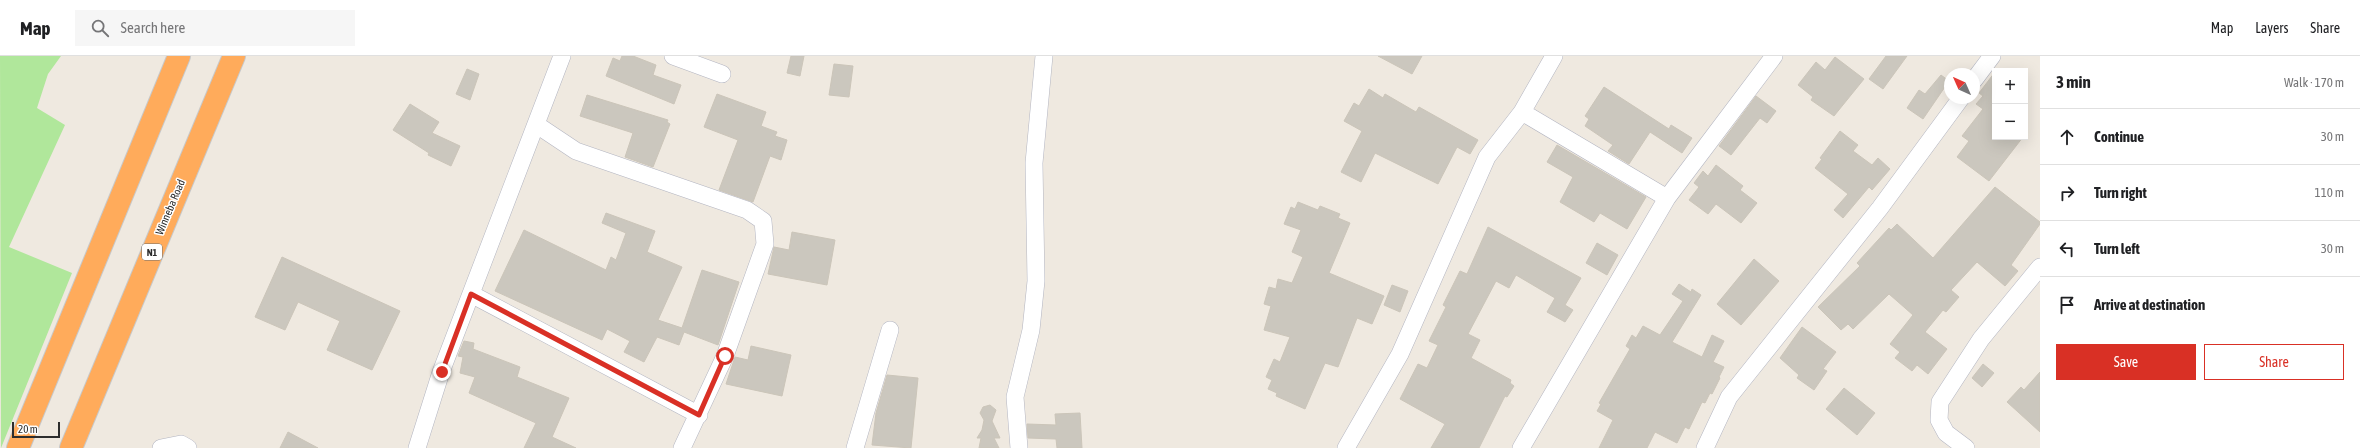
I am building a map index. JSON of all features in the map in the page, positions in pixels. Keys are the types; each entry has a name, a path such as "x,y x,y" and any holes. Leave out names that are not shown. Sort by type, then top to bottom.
{"highway":[{"path":"18,448 179,56"},
{"name":"Winneba Road","path":"71,448 234,56"}],"street":[{"path":"417,448 442,372 562,56"},
{"path":"673,56 722,74"},
{"path":"1019,448 1015,397 1031,330 1036,281 1034,163 1044,56"},
{"path":"1346,448 1400,354 1487,157 1522,112 1554,56"},
{"path":"1522,448 1667,198 1774,56"},
{"path":"1980,72 1992,56"},
{"path":"1705,448 1729,397 1880,208 1957,104"},
{"path":"1522,112 1667,198"},
{"path":"537,125 576,151 747,210 763,221 765,244 725,356 699,415 682,448"},
{"path":"1966,448 1946,432 1940,420 1940,402 1981,339 2040,267"},
{"path":"471,294 699,415"},
{"path":"855,448 890,330"},
{"path":"161,448 181,444 188,448"}],"green space":[{"path":"0,56 61,56 48,74 37,108 65,125 9,247 72,273 1,448"}],"building":[{"path":"622,56 633,56 656,65 653,75 681,85 674,104 606,76 613,58 620,61"},
{"path":"791,56 804,56 800,76 787,73"},
{"path":"1378,56 1422,56 1412,74"},
{"path":"1886,56 1907,56 1883,89 1869,79"},
{"path":"1835,57 1864,79 1834,116 1811,100 1813,97 1798,85 1816,62 1825,70"},
{"path":"834,64 853,66 849,97 829,95"},
{"path":"467,69 479,74 470,100 456,94"},
{"path":"1941,75 1944,77 1944,88 1923,119 1907,108 1919,90 1925,94"},
{"path":"1992,76 1992,140 2021,140 1989,181 1957,157 1969,141 1962,136 1983,109 1976,104 1980,104 1980,99 1983,96 1980,92"},
{"path":"1604,87 1669,129 1671,125 1692,138 1682,153 1650,132 1629,164 1608,151 1613,145 1585,126 1589,119 1585,116"},
{"path":"1369,89 1383,98 1385,94 1416,112 1419,107 1478,140 1470,154 1457,147 1438,184 1375,153 1361,182 1341,172 1362,131 1344,121 1354,103 1359,106"},
{"path":"717,94 766,112 761,126 777,132 775,136 787,140 781,160 770,156 753,202 719,190 738,140 704,127"},
{"path":"587,95 668,120 667,122 670,124 653,167 625,157 633,133 580,116"},
{"path":"1756,96 1776,111 1767,123 1760,118 1731,155 1719,146"},
{"path":"410,104 439,122 432,133 460,146 451,166 428,155 429,153 393,130"},
{"path":"1840,131 1858,145 1853,151 1872,165 1878,158 1890,169 1872,190 1869,187 1843,218 1834,210 1848,194 1815,168 1822,159 1820,158"},
{"path":"1557,145 1646,197 1627,229 1600,213 1594,222 1560,202 1573,177 1547,162"},
{"path":"1716,165 1743,186 1740,190 1757,203 1741,223 1716,204 1708,214 1689,200 1699,187 1694,183 1703,171 1708,176"},
{"path":"1995,187 2040,222 2040,224 2011,265 2018,271 2005,286 1977,262 1951,290 1959,297 1946,312 1943,310 1925,332 1947,349 1928,374 1917,365 1912,371 1895,358 1900,352 1890,344 1913,315 1889,294 1853,329 1848,324 1841,330 1818,307 1860,266 1857,263 1889,228 1891,230 1897,224 1933,258"},
{"path":"1298,202 1318,210 1320,206 1340,214 1338,218 1350,223 1329,273 1384,296 1372,324 1357,318 1338,367 1325,363 1305,409 1276,396 1277,393 1268,389 1272,380 1266,377 1274,359 1280,362 1290,337 1264,330 1271,306 1264,304 1269,287 1276,289 1278,279 1292,283 1303,257 1292,252 1301,230 1284,224 1291,207 1295,209"},
{"path":"606,213 655,231 647,252 682,267 658,320 682,328 702,270 739,282 718,345 684,332 679,345 657,337 644,362 624,352 630,341 607,329 602,340 495,291 524,230 606,270 611,257 616,260 626,233 602,223"},
{"path":"1488,227 1581,278 1565,305 1573,310 1565,322 1547,312 1555,298 1516,275 1509,288 1496,281 1468,334 1480,340 1471,358 1511,380 1510,383 1514,386 1507,397 1505,396 1479,448 1431,448 1445,424 1400,399 1418,364 1427,368 1438,345 1429,341 1446,307 1443,305 1460,271 1467,274"},
{"path":"792,232 835,240 827,285 768,274 774,247 789,250"},
{"path":"1597,243 1618,255 1607,275 1586,263"},
{"path":"282,257 400,311 372,370 327,350 340,321 298,302 285,330 255,317"},
{"path":"1754,259 1779,281 1741,325 1717,304"},
{"path":"1679,284 1691,292 1692,289 1701,295 1672,342 1702,357 1712,335 1724,341 1713,362 1724,367 1719,377 1720,378 1712,394 1710,393 1705,403 1702,402 1689,429 1685,427 1677,443 1655,432 1647,448 1599,448 1613,420 1597,411 1601,404 1599,403 1630,349 1626,346 1632,335 1636,338 1643,326 1660,335 1683,301 1672,294"},
{"path":"1392,285 1408,291 1400,312 1384,305"},
{"path":"1802,327 1836,352 1823,369 1827,371 1814,390 1797,378 1799,375 1780,358"},
{"path":"464,341 474,343 473,349 520,367 517,377 569,398 552,437 576,448 524,448 536,423 469,393 475,377 460,373 463,357 458,356"},
{"path":"751,346 791,355 782,396 726,384 735,357 748,360"},
{"path":"1983,364 1994,373 1982,387 1972,378"},
{"path":"2040,372 2040,432 2007,402 2021,387 2024,390"},
{"path":"887,375 918,378 911,448 872,445 876,413"},
{"path":"1844,388 1875,413 1857,435 1826,409"},
{"path":"990,405 996,410 992,421 1000,438 994,438 999,448 979,448 981,438 977,438 982,430 984,420 980,413 983,407"},
{"path":"1080,413 1082,448 1057,448 1056,439 1028,438 1027,424 1056,425 1055,414"},
{"path":"288,432 318,448 280,448"}],"route":[{"path":"442,372 471,294 699,415 725,356"}]}
